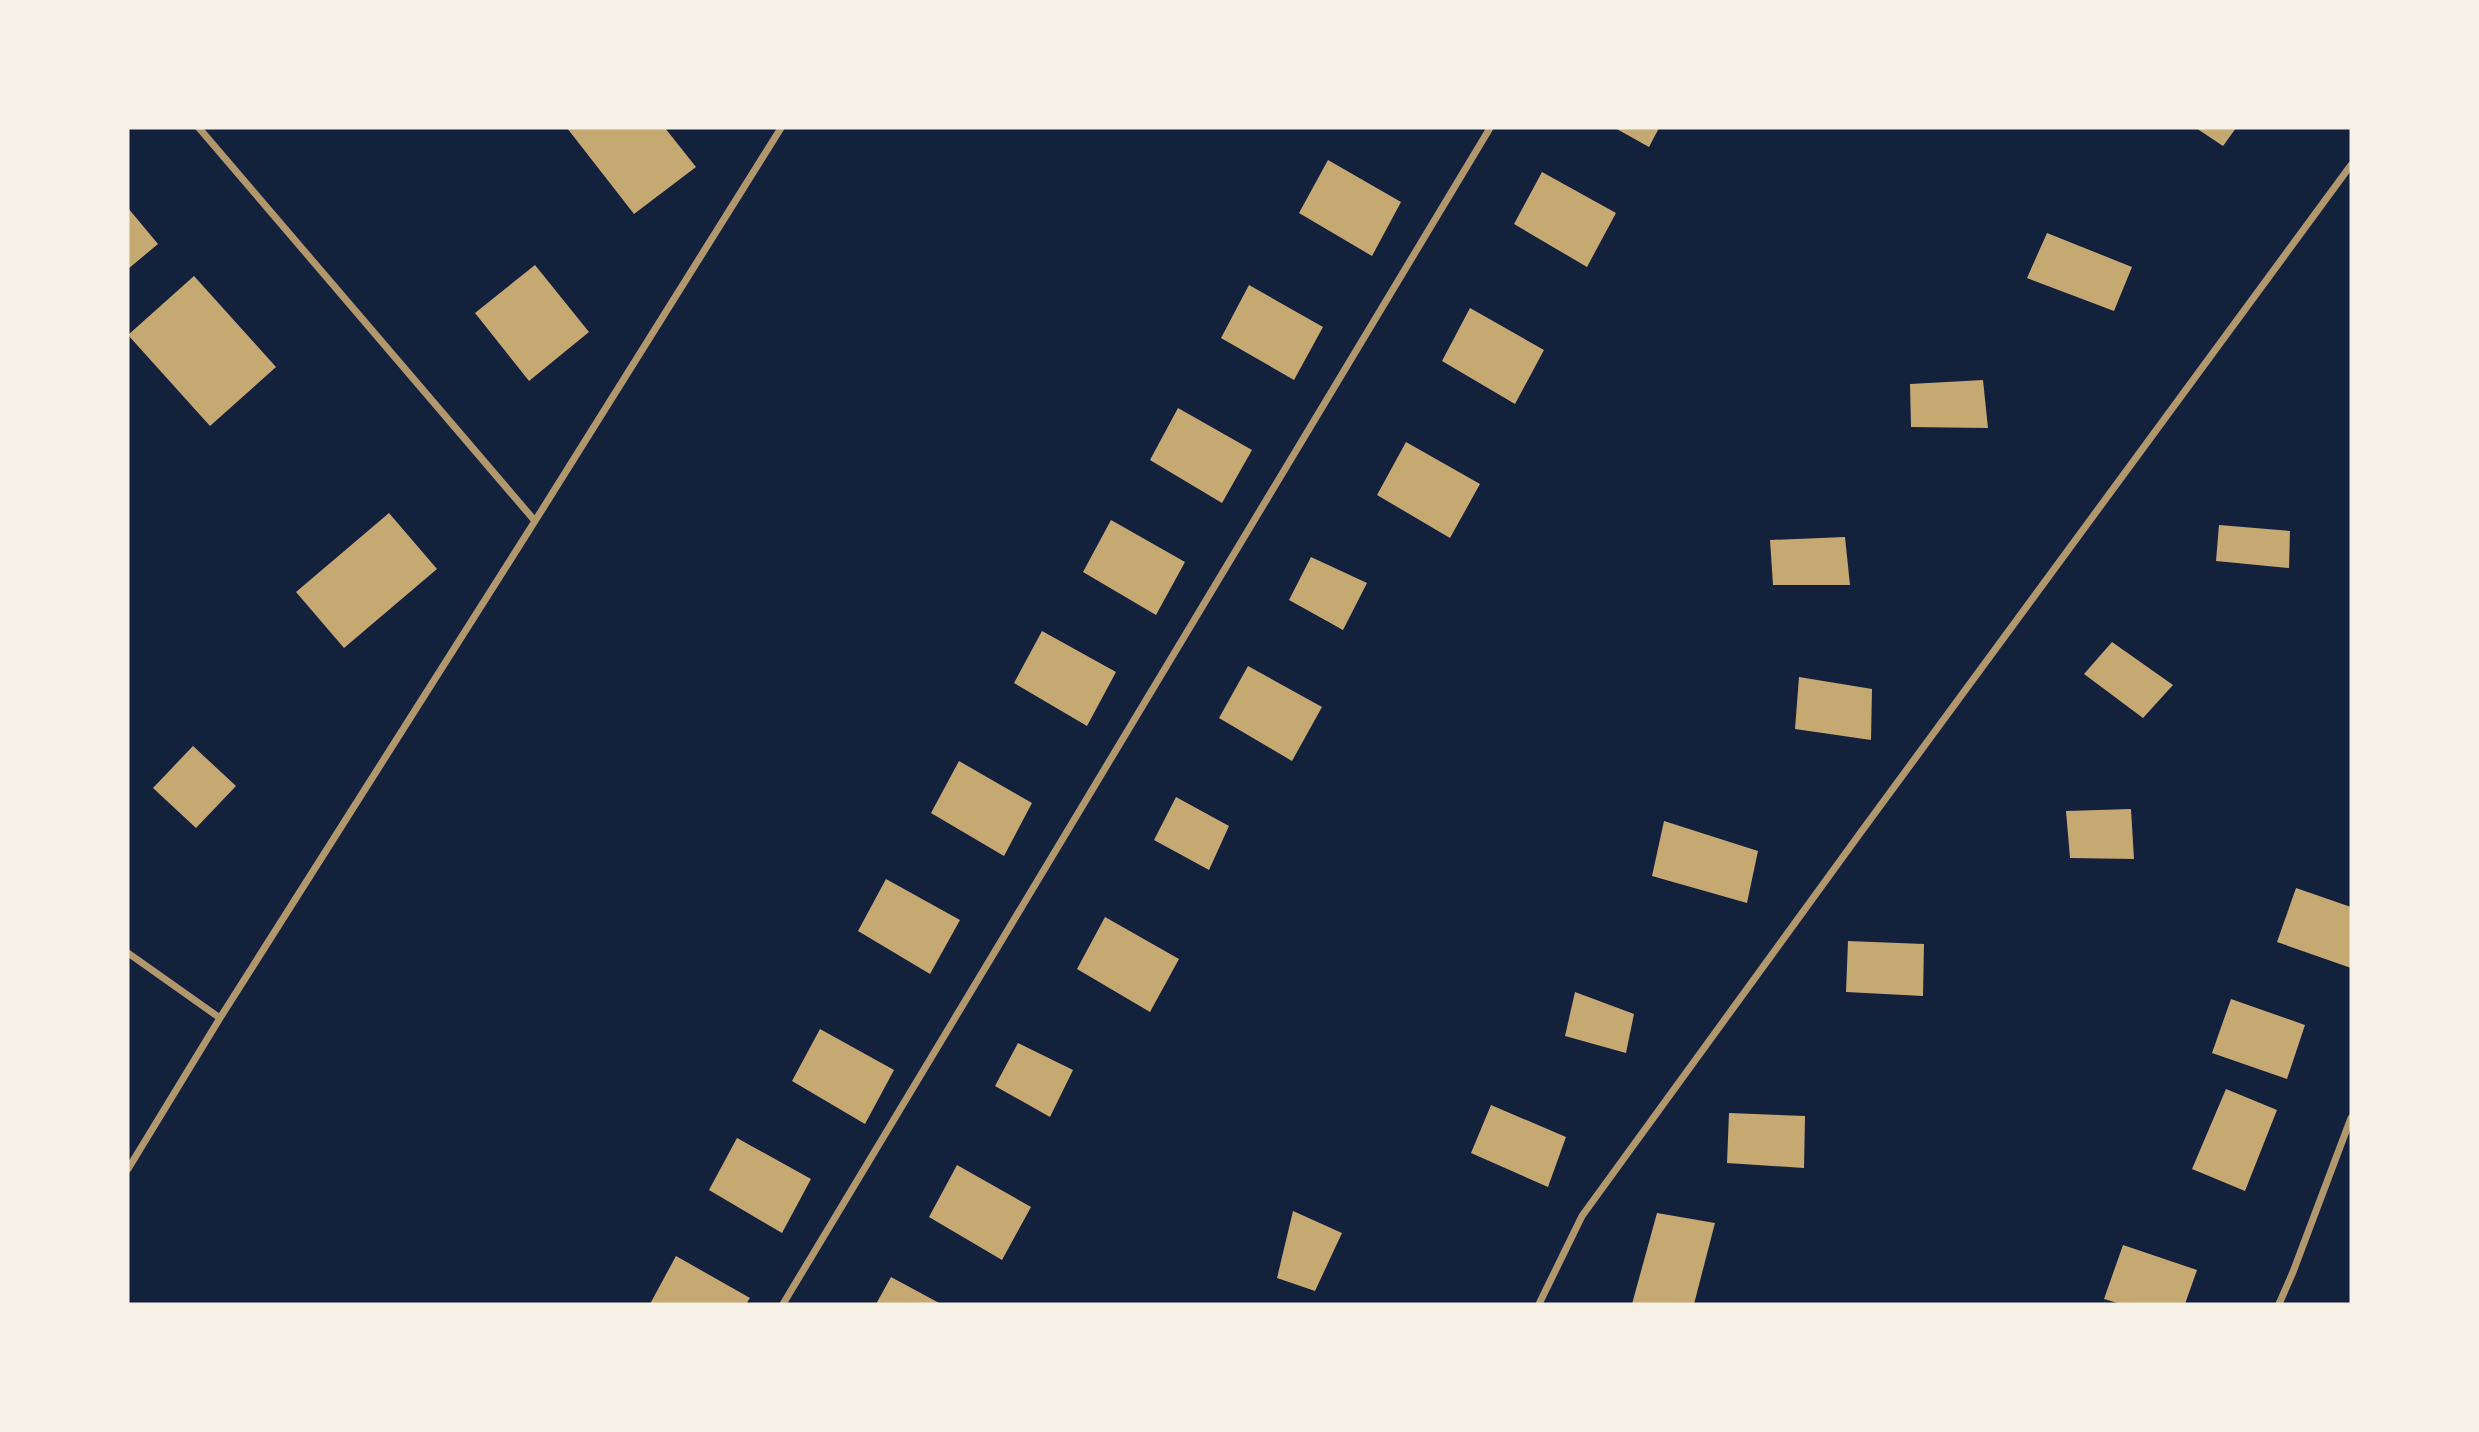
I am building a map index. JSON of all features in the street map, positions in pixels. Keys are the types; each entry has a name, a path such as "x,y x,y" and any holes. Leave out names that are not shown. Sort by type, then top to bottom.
{"street":[{"path":"199,128 535,521"},
{"path":"128,1168 781,128"},
{"path":"783,1304 1490,128"},
{"path":"1539,1304 1582,1216 2351,165"},
{"path":"128,953 220,1018"},
{"path":"2279,1304 2351,1118"}],"building":[{"path":"567,128 665,128 696,167 634,214"},
{"path":"1615,128 1659,128 1649,147"},
{"path":"2196,128 2236,128 2223,146"},
{"path":"1328,160 1401,202 1372,256 1299,213"},
{"path":"1542,172 1616,213 1587,267 1514,224"},
{"path":"128,208 158,244 128,269"},
{"path":"2047,233 2132,267 2114,311 2027,278"},
{"path":"535,265 589,332 529,381 475,313"},
{"path":"194,276 276,367 210,426 128,335"},
{"path":"1249,285 1323,327 1294,380 1221,338"},
{"path":"1470,308 1544,350 1515,404 1442,361"},
{"path":"1983,380 1988,428 1911,427 1910,384"},
{"path":"1178,408 1252,450 1222,503 1150,460"},
{"path":"1406,442 1480,484 1450,538 1377,495"},
{"path":"389,513 437,569 344,648 296,592"},
{"path":"1111,520 1185,562 1156,615 1083,572"},
{"path":"2219,525 2290,531 2289,568 2216,561"},
{"path":"1845,537 1850,585 1773,585 1770,540"},
{"path":"1311,557 1367,583 1343,630 1289,600"},
{"path":"1042,631 1116,672 1087,726 1014,683"},
{"path":"2112,642 2173,685 2143,718 2084,674"},
{"path":"1248,666 1322,707 1292,761 1219,718"},
{"path":"1799,677 1872,689 1871,740 1795,729"},
{"path":"193,746 236,786 196,828 153,788"},
{"path":"959,761 1032,803 1004,856 931,813"},
{"path":"1176,797 1229,826 1209,870 1154,840"},
{"path":"2131,809 2134,859 2070,858 2066,811"},
{"path":"1664,821 1758,851 1747,903 1652,876"},
{"path":"886,879 960,920 930,974 858,931"},
{"path":"2296,888 2351,907 2351,968 2277,942"},
{"path":"1105,917 1179,959 1150,1012 1077,969"},
{"path":"1848,941 1924,944 1923,996 1846,992"},
{"path":"1575,992 1634,1014 1626,1053 1565,1036"},
{"path":"2231,999 2305,1025 2287,1079 2212,1053"},
{"path":"820,1029 894,1070 865,1124 792,1081"},
{"path":"1018,1043 1073,1070 1050,1117 995,1086"},
{"path":"2226,1089 2277,1110 2245,1191 2192,1169"},
{"path":"1491,1105 1566,1137 1548,1187 1471,1153"},
{"path":"1729,1113 1805,1116 1804,1168 1727,1163"},
{"path":"737,1138 811,1179 782,1233 709,1190"},
{"path":"957,1165 1031,1207 1002,1260 929,1217"},
{"path":"1293,1211 1342,1233 1315,1291 1277,1278"},
{"path":"1657,1213 1715,1223 1694,1304 1632,1304"},
{"path":"2123,1245 2197,1270 2185,1304 2121,1304 2104,1299"},
{"path":"676,1256 750,1298 746,1304 650,1304"},
{"path":"891,1277 941,1304 876,1304"}]}
